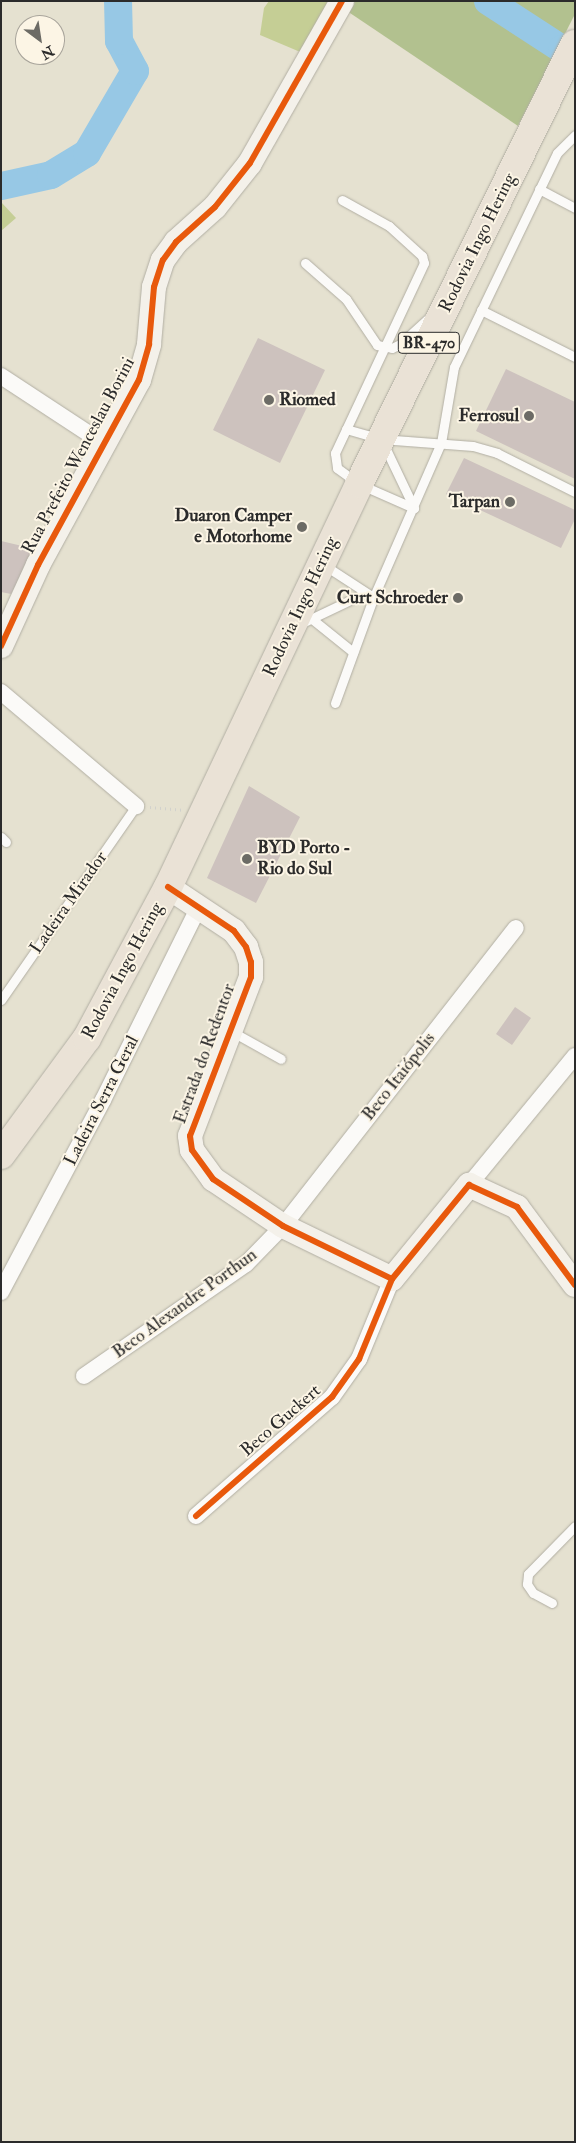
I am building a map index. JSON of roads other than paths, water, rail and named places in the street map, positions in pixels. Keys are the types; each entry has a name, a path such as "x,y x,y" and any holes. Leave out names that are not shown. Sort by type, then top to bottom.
{"highway":[{"name":"Rodovia Ingo Hering","path":"1,1155 87,1038 168,887 301,623 322,564 359,484 575,44"}],"street":[{"name":"Rua Prefeito Wenceslau Borini","path":"1,646 38,565 144,369 150,344 154,287 163,260 176,242 215,207 250,163 342,1"},
{"path":"1,376 103,442"},
{"path":"1,692 136,806"},
{"name":"Estrada do Redentor","path":"168,887 234,932 246,947 251,962 250,977 228,1030 190,1136 192,1150 213,1180 283,1226 392,1279"},
{"name":"Ladeira Serra Geral","path":"1,1292 104,1100 199,907"},
{"name":"Beco Itaiópolis","path":"283,1226 516,928"},
{"path":"392,1279 575,1056"},
{"path":"469,1185 516,1207 572,1274"},
{"name":"Beco Alexandre Porthun","path":"84,1376 246,1264 283,1226"},
{"name":"Beco Guckert","path":"196,1516 332,1397 359,1359 392,1279"}],"lane":[{"path":"335,703 374,596 442,443 454,367 557,153 575,135"},
{"path":"539,189 575,208"},
{"path":"342,200 389,226 422,256 424,263 335,453 337,468 359,484 414,508"},
{"path":"305,263 346,299 377,345 386,347 400,344 420,323 447,305"},
{"path":"481,310 575,357"},
{"path":"346,429 382,439 473,446 496,453 575,492"},
{"path":"382,439 414,508"},
{"path":"322,564 365,593 374,596"},
{"path":"301,623 365,593"},
{"path":"301,623 353,652"},
{"name":"Ladeira Mirador","path":"1,1000 136,806"},
{"path":"228,1030 281,1059"},
{"path":"552,1603 533,1593 527,1584 528,1574 575,1526"}],"waterway":[{"path":"1,186 51,175 87,153 135,71 119,41 118,1"},
{"path":"488,1 562,49 575,54"}],"place":[{"name":"Riomed","path":"269,400"},
{"name":"Ferrosul","path":"529,416"},
{"name":"Tarpan","path":"510,502"},
{"name":"Duaron Camper e Motorhome","path":"302,527"},
{"name":"Curt Schroeder","path":"458,598"},
{"name":"BYD Porto - Rio do Sul","path":"247,859"}]}
